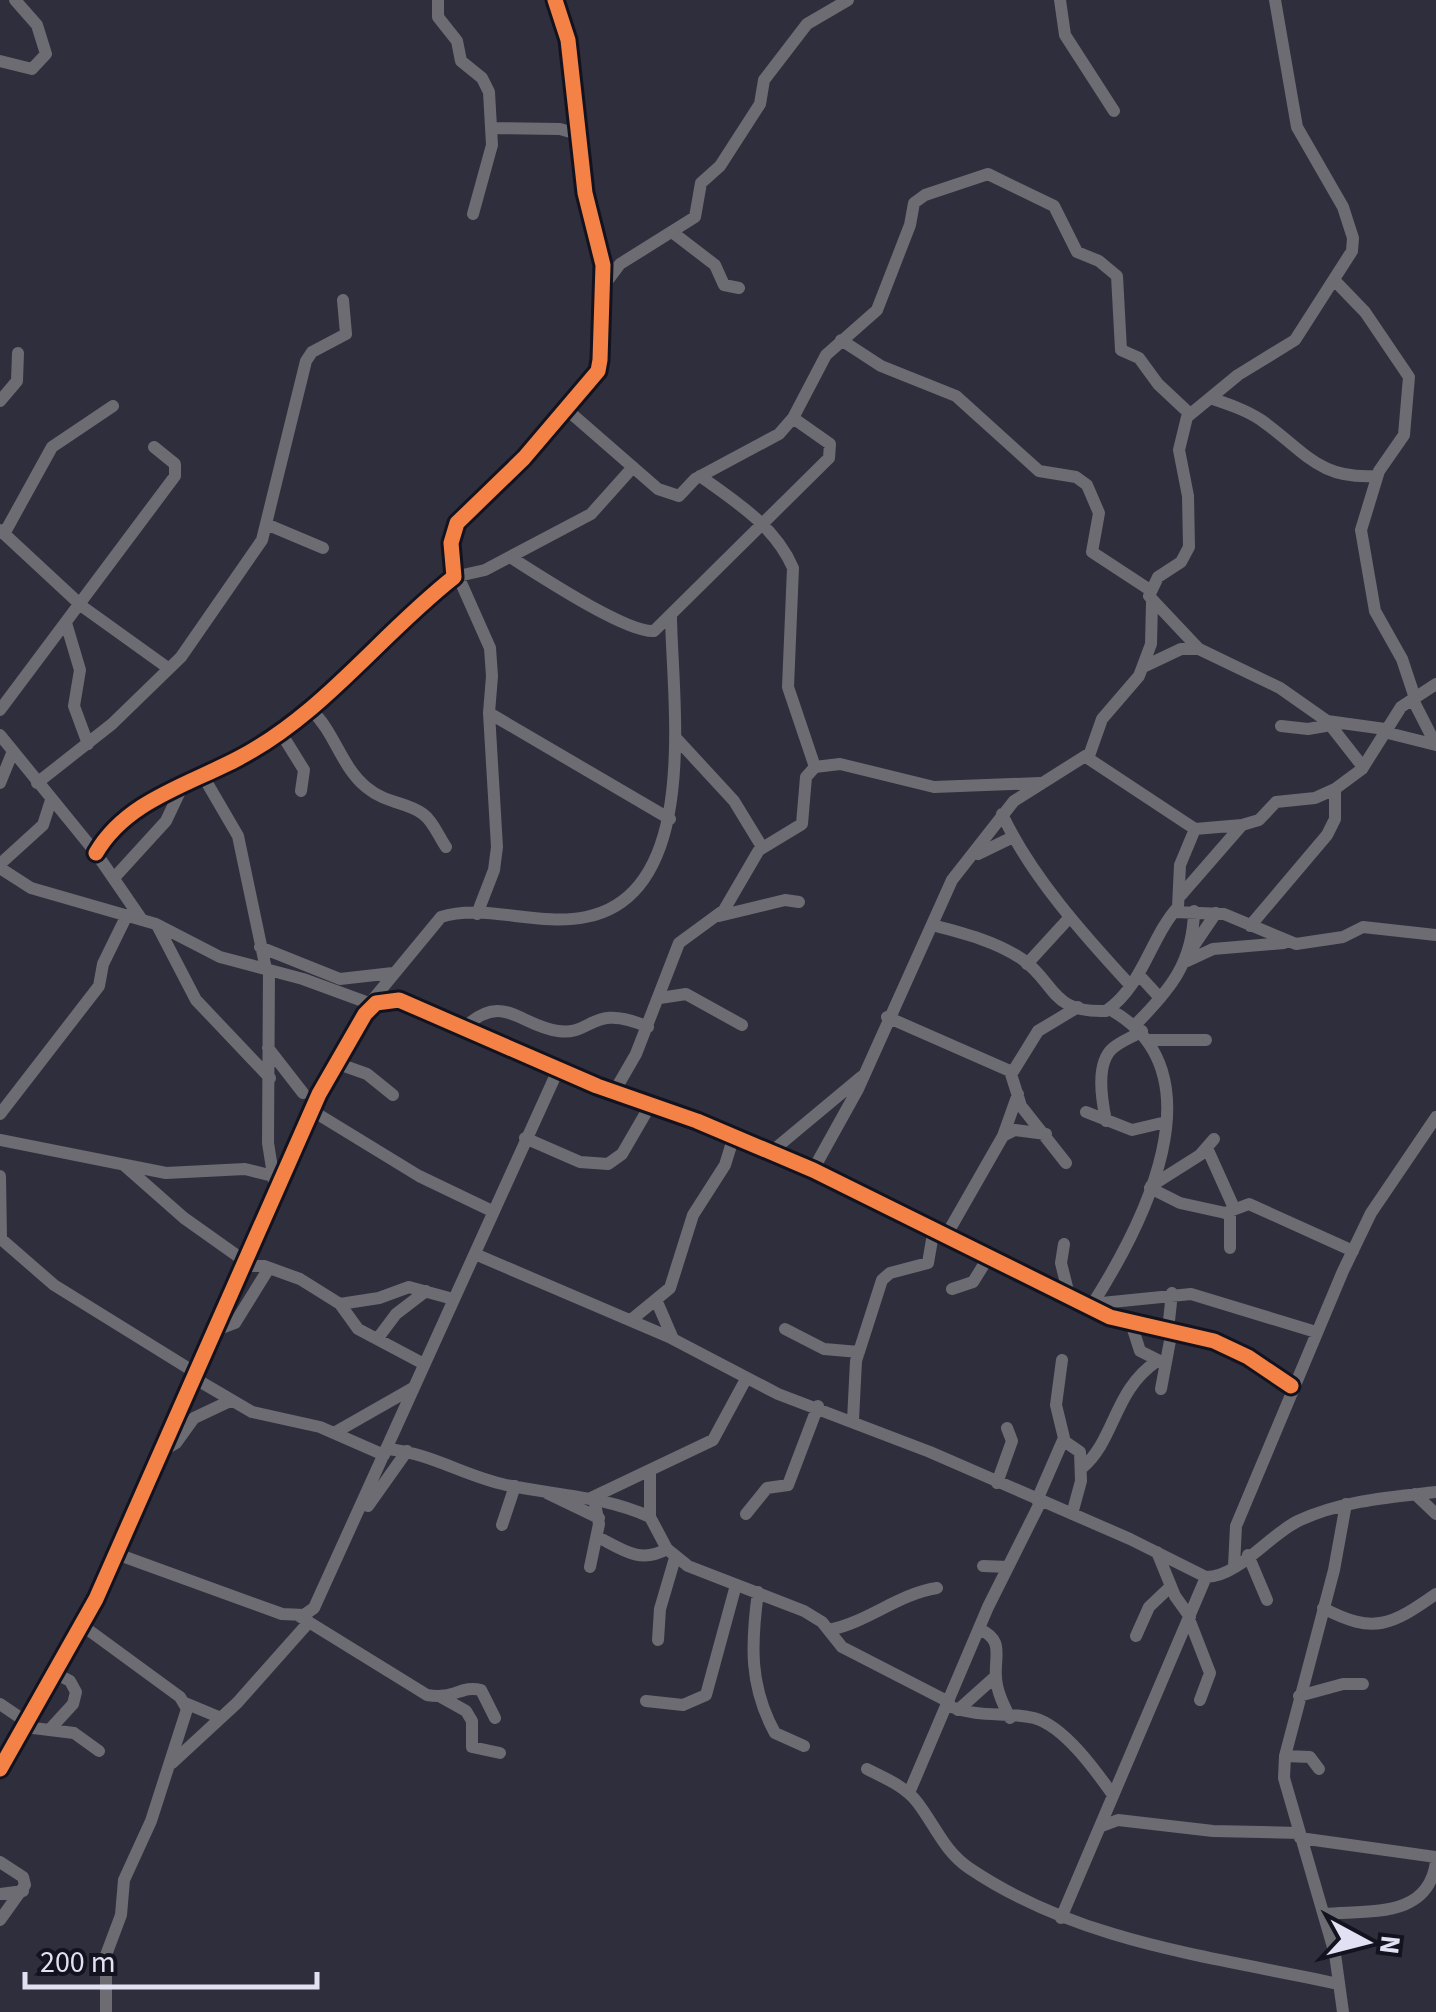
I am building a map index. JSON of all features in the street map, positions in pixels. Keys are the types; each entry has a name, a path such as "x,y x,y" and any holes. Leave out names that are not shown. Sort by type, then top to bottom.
{"street":[{"path":"0,62 32,69 46,54 37,26 15,0"},
{"path":"438,0 438,17 457,42 461,62 486,84 493,128 473,214"},
{"path":"477,914 494,870 497,847 489,713 490,648 456,577 451,543 457,523 505,478 598,371 604,284 585,193 568,40 555,0"},
{"path":"604,284 620,264 694,217 701,184 720,166 760,104 759,89 770,72 807,24 848,0"},
{"path":"1060,0 1065,35 1114,111"},
{"path":"814,1170 864,1076 952,880 1002,814 1042,782 1086,757 1102,719 1129,692 1143,667 1151,644 1151,596 1158,576 1188,554 1190,511 1179,450 1190,414 1295,340 1348,263 1353,238 1343,207 1297,127 1275,0"},
{"path":"493,128 560,130 580,135"},
{"path":"565,408 672,497 680,496 700,476 779,434 792,418 826,355 877,310 910,226 914,204 978,175 992,174 1054,206 1076,252 1099,261 1117,276 1121,350 1139,358 1158,384 1190,414"},
{"path":"672,232 711,262 724,286 740,288"},
{"path":"1281,726 1308,730 1329,723 1384,730 1436,745 1373,600 1374,585 1362,530 1377,476 1404,434 1408,377 1364,312 1335,281"},
{"path":"37,783 88,744 168,668 215,611 262,540 306,361 312,352 346,334 344,300"},
{"path":"841,340 881,366 956,396 1039,471 1076,477 1087,484 1098,513 1092,552 1151,596 1198,650 1280,688 1329,723 1363,766"},
{"path":"0,400 18,380 18,353"},
{"path":"1210,398 1258,418 1322,468 1348,478 1377,476"},
{"path":"112,406 52,448 2,532 80,604 168,668"},
{"path":"510,556 559,588 640,629 654,631 762,523 809,482 832,451 830,444 792,418"},
{"path":"0,710 175,476 175,464 154,447"},
{"path":"96,853 127,814 282,733 456,577 476,573 598,510 634,467"},
{"path":"700,476 762,523 793,568 788,686 816,767"},
{"path":"266,524 323,548"},
{"path":"454,556 476,573"},
{"path":"0,1769 82,1626 245,1264 274,1183 336,1063 393,973 434,921 450,914 552,920 590,917 638,884 659,851 670,819 675,737 671,617"},
{"path":"66,623 80,670 74,706 88,744"},
{"path":"1143,667 1180,650 1198,650"},
{"path":"1086,757 1195,829 1242,825 1259,820 1276,802 1315,798 1335,789 1363,766 1384,730 1414,699 1436,684"},
{"path":"311,710 322,720 347,768 389,804 422,813 446,847"},
{"path":"489,713 670,819"},
{"path":"282,733 304,770 301,791"},
{"path":"0,735 149,922 196,1000 270,1079 302,1093"},
{"path":"675,737 734,801 762,847"},
{"path":"0,783 13,752"},
{"path":"614,1092 648,1026 680,943 716,917 762,847 802,824 806,777 816,767 840,764 934,788 1042,782"},
{"path":"203,776 238,836 267,970 268,1143 274,1183"},
{"path":"114,878 166,821 183,785"},
{"path":"1250,926 1327,835 1335,819 1335,789"},
{"path":"55,805 42,824 0,863 31,888 149,922 220,957 372,1004 399,1000 558,1070 814,1170 1070,1299 1131,1323 1170,1330 1248,1357 1291,1386"},
{"path":"1002,814 1013,837 1070,917 1134,980 1160,998"},
{"path":"42,824 110,832"},
{"path":"1109,1009 1134,980 1182,896 1242,825"},
{"path":"1182,896 1180,865 1195,829"},
{"path":"972,858 1013,837"},
{"path":"716,917 784,900 799,902"},
{"path":"1193,947 1194,911"},
{"path":"1174,912 1216,912 1286,943"},
{"path":"1106,1121 1101,1089 1105,1061 1114,1047 1142,1032 1216,912"},
{"path":"0,1114 99,986 103,964 127,915"},
{"path":"1028,964 1070,917"},
{"path":"932,925 993,944 1028,964 1048,992 1078,1007 1109,1009 1142,1032 1164,1067 1166,1122 1150,1187 1130,1239 1091,1306"},
{"path":"1185,962 1206,951 1327,940 1370,927 1436,935"},
{"path":"260,947 340,979 393,973"},
{"path":"660,998 686,994 742,1025"},
{"path":"1066,1163 1028,1115 1012,1073 1038,1031 1078,1007"},
{"path":"465,1027 486,1012 499,1010 558,1031 610,1015 648,1026"},
{"path":"888,1018 1012,1073"},
{"path":"1142,1032 1206,1040"},
{"path":"268,1048 313,1107 419,1176 492,1211"},
{"path":"336,1063 367,1074 393,1095"},
{"path":"168,1766 221,1718 314,1608 362,1511 492,1211 558,1070"},
{"path":"772,1152 864,1076"},
{"path":"853,1420 852,1382 882,1280 890,1273 928,1262 941,1231 1003,1136 1018,1094"},
{"path":"526,1138 580,1162 608,1164 622,1154 652,1104"},
{"path":"1086,1112 1132,1130 1166,1122"},
{"path":"1234,1566 1236,1526 1291,1386 1372,1213 1436,1117"},
{"path":"1003,1136 1015,1130 1046,1134"},
{"path":"631,1320 657,1302 676,1277 688,1227 725,1166 734,1136"},
{"path":"0,1140 177,1174 246,1170 274,1183"},
{"path":"1150,1187 1210,1143 1227,1184 1232,1219 1230,1248"},
{"path":"125,1166 245,1264 269,1268 340,1304 358,1329 424,1364"},
{"path":"0,1176 0,1238 54,1285 252,1412 334,1433 386,1452 407,1452 515,1486 592,1499 650,1516"},
{"path":"1150,1187 1165,1198 1229,1211 1249,1204 1352,1251"},
{"path":"1064,1244 1061,1263 1070,1299"},
{"path":"475,1254 673,1339 746,1379 853,1420 1072,1514 1206,1577"},
{"path":"952,1289 973,1282 988,1258"},
{"path":"214,1332 235,1323 269,1268"},
{"path":"340,1304 379,1298 410,1287 454,1300"},
{"path":"378,1338 396,1314 426,1291"},
{"path":"1091,1306 1172,1293 1235,1304 1316,1332"},
{"path":"1160,1389 1160,1362 1170,1330 1172,1293"},
{"path":"657,1302 673,1339"},
{"path":"1131,1323 1140,1351 1160,1362"},
{"path":"785,1329 824,1349 859,1352"},
{"path":"908,1793 952,1706 980,1629 1064,1441 1056,1405 1062,1360"},
{"path":"1082,1468 1101,1449 1107,1425 1128,1390 1160,1362"},
{"path":"592,1499 713,1440 746,1379"},
{"path":"186,1395 210,1385"},
{"path":"334,1433 414,1388"},
{"path":"162,1451 176,1442 194,1418 230,1400"},
{"path":"746,1514 766,1488 788,1485 818,1406"},
{"path":"997,1483 1012,1441 1007,1428"},
{"path":"1064,1441 1080,1452 1082,1468 1072,1514"},
{"path":"362,1511 407,1452"},
{"path":"650,1470 650,1516 671,1554 658,1640"},
{"path":"502,1525 515,1486"},
{"path":"546,1492 598,1518"},
{"path":"1060,1918 1206,1577 1234,1566 1298,1520 1346,1504 1436,1492"},
{"path":"1416,1494 1436,1514"},
{"path":"590,1567 598,1537 592,1499"},
{"path":"1343,2012 1324,1914 1284,1778 1285,1756 1346,1504"},
{"path":"598,1537 645,1558 671,1554 804,1612 853,1654 952,1706 1010,1718 1029,1717 1050,1726 1098,1773 1113,1795"},
{"path":"1157,1552 1170,1587 1190,1618 1210,1673 1200,1700"},
{"path":"114,1553 241,1602 304,1619 408,1686 466,1710 472,1747 500,1753"},
{"path":"1248,1555 1267,1600"},
{"path":"983,1566 1008,1567"},
{"path":"646,1701 683,1705 706,1694 736,1584"},
{"path":"1136,1636 1149,1607 1170,1587"},
{"path":"829,1630 861,1620 915,1591 937,1588"},
{"path":"758,1592 751,1661 756,1689 775,1733 804,1746"},
{"path":"1323,1608 1372,1626 1400,1619 1436,1594"},
{"path":"82,1626 186,1703 221,1718"},
{"path":"980,1629 993,1637 998,1647 996,1676 1010,1718"},
{"path":"51,1728 73,1704 76,1692 70,1681 55,1674"},
{"path":"952,1706 996,1676"},
{"path":"1299,1696 1342,1684 1363,1684"},
{"path":"441,1697 480,1690 495,1718"},
{"path":"111,2009 106,1955 121,1915 124,1880 151,1820 186,1720 186,1703"},
{"path":"0,1704 26,1725 74,1733 99,1752"},
{"path":"1285,1756 1310,1758 1318,1769"},
{"path":"867,1769 908,1793 937,1837 966,1866 1060,1918 1112,1938 1339,1984"},
{"path":"1102,1826 1118,1820 1213,1831 1299,1835 1436,1860 1426,1894 1415,1901 1393,1909 1324,1914"},
{"path":"0,1862 23,1877 23,1892 0,1920"},
{"path":"0,1894 23,1892"}],"cycle path":[{"path":"96,853 109,835 141,807 239,758 298,719 454,577 451,543 457,523 524,458 598,371 603,265 585,193 568,40 555,0"},
{"path":"0,1769 96,1599 319,1094 365,1014 376,1003 399,1000 597,1086 697,1121 813,1170 1110,1317 1214,1341 1248,1357 1291,1386"}]}
